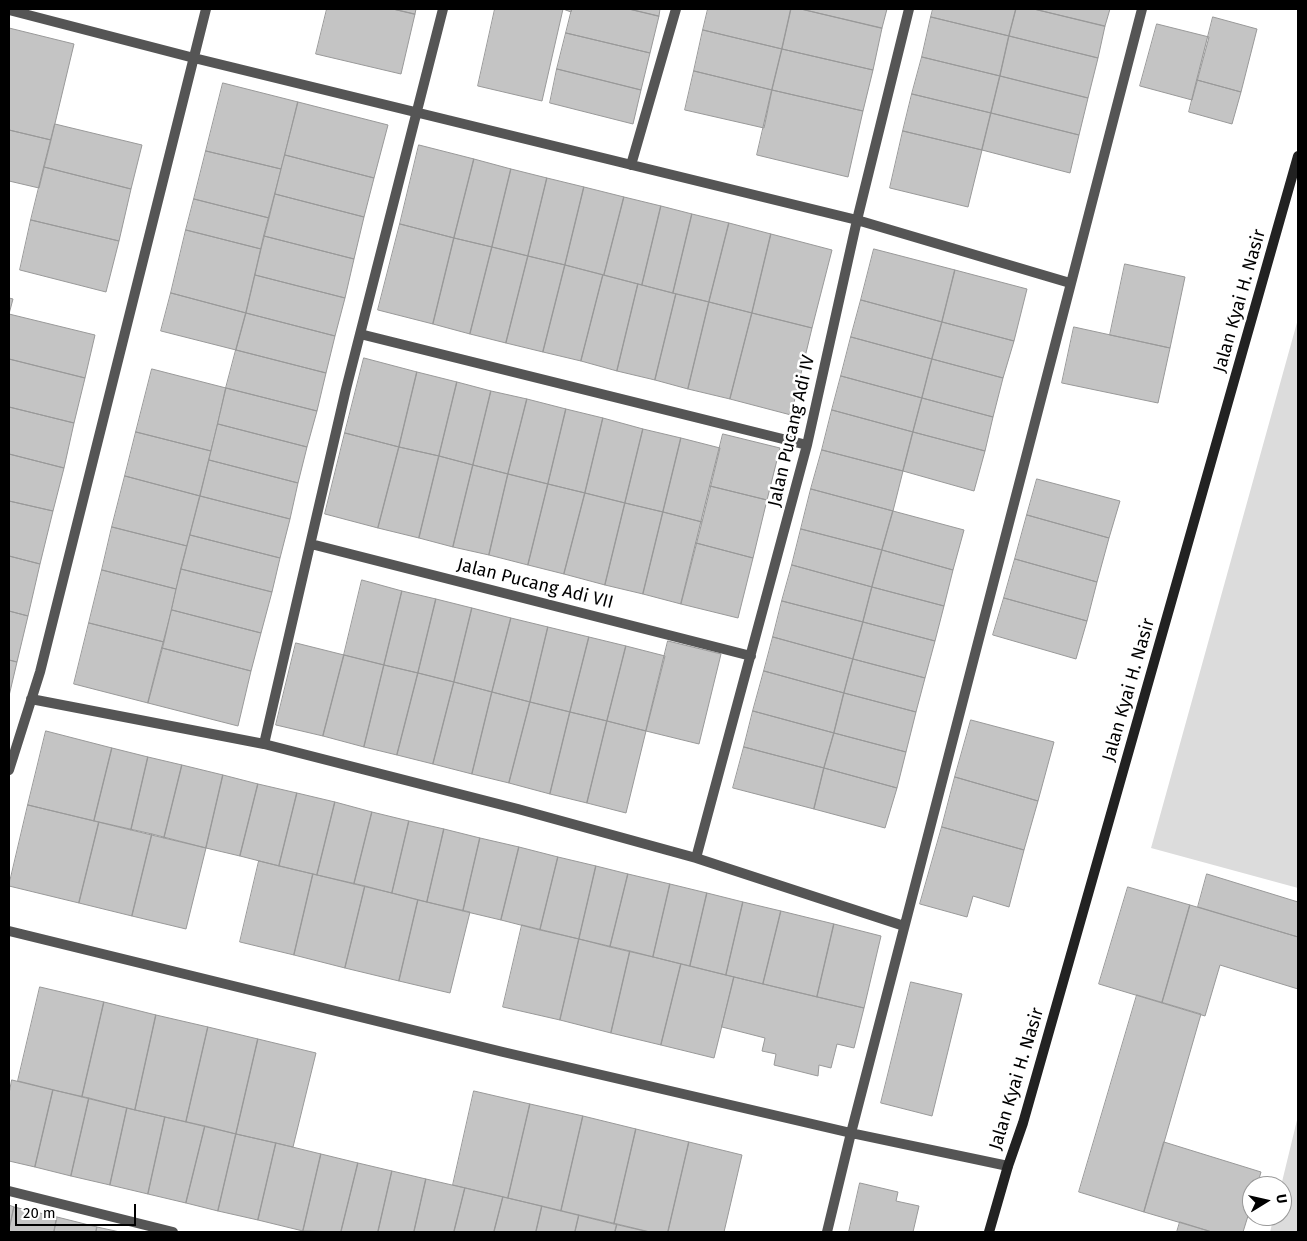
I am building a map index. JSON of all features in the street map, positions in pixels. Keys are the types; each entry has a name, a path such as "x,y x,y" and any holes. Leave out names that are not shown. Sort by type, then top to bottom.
{"main road":[{"name":"Jalan Kyai H. Nasir","path":"989,1232 1008,1166 1023,1123 1298,156"}],"street":[{"path":"9,770 40,672 206,9"},
{"path":"264,744 360,334 442,9"},
{"path":"631,165 676,9"},
{"name":"Jalan Pucang Adi IV","path":"696,858 807,445 857,220 909,9"},
{"path":"827,1232 904,926 1142,9"},
{"path":"9,10 194,58 857,220 1070,283"},
{"path":"360,334 807,445"},
{"name":"Jalan Pucang Adi VII","path":"310,544 751,656"},
{"path":"31,699 264,744 518,809 696,858 904,926"},
{"path":"9,931 503,1052 1008,1166"},
{"path":"9,1191 173,1232"}],"shaded area":[{"path":"1298,319 1298,888 1151,848"},
{"path":"1298,1116 1298,1232 1270,1232 1272,1226 1292,1226 1292,1176 1283,1176"}],"building":[{"path":"327,9 393,9 415,14 401,74 316,54"},
{"path":"393,9 416,9 415,14"},
{"path":"495,9 563,9 542,101 478,86"},
{"path":"572,9 629,9 659,16 650,53 566,33"},
{"path":"629,9 660,9 659,16"},
{"path":"708,9 791,9 782,49 703,30"},
{"path":"791,9 801,9 882,28 873,70 782,49"},
{"path":"801,9 887,9 882,28"},
{"path":"933,9 1016,9 1009,36 931,17"},
{"path":"1016,9 1034,9 1105,26 1098,58 1009,36"},
{"path":"1034,9 1110,9 1105,26"},
{"path":"931,17 1009,36 1000,76 922,57"},
{"path":"1213,17 1257,29 1241,92 1197,80"},
{"path":"1157,24 1209,37 1192,100 1140,86"},
{"path":"9,28 74,44 51,140 9,130"},
{"path":"703,30 782,49 772,90 694,71"},
{"path":"566,33 650,53 641,90 557,69"},
{"path":"1009,36 1098,58 1088,98 1000,76"},
{"path":"782,49 873,70 863,111 772,90"},
{"path":"922,57 1000,76 991,113 912,94"},
{"path":"557,69 641,90 633,124 550,103"},
{"path":"694,71 772,90 764,128 685,110"},
{"path":"1000,76 1088,98 1079,135 991,113"},
{"path":"1197,80 1241,92 1232,124 1189,112"},
{"path":"223,83 298,102 281,169 206,151"},
{"path":"772,90 863,111 848,177 757,155"},
{"path":"912,94 991,113 982,150 903,131"},
{"path":"298,102 388,125 374,178 285,155"},
{"path":"991,113 1079,135 1070,173 982,150"},
{"path":"55,124 142,145 131,189 44,167"},
{"path":"9,130 51,140 39,188 9,181"},
{"path":"903,131 982,150 968,207 890,188"},
{"path":"419,145 474,159 454,238 400,224"},
{"path":"206,151 281,169 269,218 194,199"},
{"path":"285,155 374,178 364,217 275,194"},
{"path":"474,159 511,169 492,247 454,238"},
{"path":"44,167 131,189 119,241 31,220"},
{"path":"511,169 547,178 528,256 492,247"},
{"path":"547,178 584,187 565,265 528,256"},
{"path":"584,187 624,197 604,275 565,265"},
{"path":"275,194 364,217 354,259 264,236"},
{"path":"624,197 661,206 642,285 604,275"},
{"path":"194,199 269,218 261,249 186,230"},
{"path":"661,206 692,214 673,293 642,285"},
{"path":"692,214 729,223 709,302 673,293"},
{"path":"31,220 119,241 106,292 20,270"},
{"path":"729,223 771,234 752,313 709,302"},
{"path":"400,224 454,238 433,324 378,310"},
{"path":"186,230 261,249 246,313 171,293"},
{"path":"771,234 832,250 812,328 752,313"},
{"path":"264,236 354,259 345,298 255,275"},
{"path":"454,238 492,247 470,334 433,324"},
{"path":"492,247 528,256 506,343 470,334"},
{"path":"874,249 955,270 942,322 861,300"},
{"path":"528,256 565,265 543,352 506,343"},
{"path":"1125,264 1185,277 1170,348 1110,335"},
{"path":"565,265 603,275 581,361 543,352"},
{"path":"955,270 1027,289 1014,341 942,322"},
{"path":"255,275 345,298 335,336 246,313"},
{"path":"603,275 638,284 617,371 581,361"},
{"path":"638,284 676,294 655,380 617,371"},
{"path":"171,293 246,313 236,350 161,331"},
{"path":"676,294 709,302 688,389 655,380"},
{"path":"9,298 13,299 9,314"},
{"path":"861,300 942,322 932,359 851,337"},
{"path":"709,302 752,313 730,399 688,389"},
{"path":"246,313 335,336 326,373 236,350"},
{"path":"752,313 812,328 791,415 730,399"},
{"path":"9,314 95,335 85,378 9,359"},
{"path":"942,322 1014,341 1003,378 932,359"},
{"path":"1074,327 1170,348 1158,403 1062,383"},
{"path":"851,337 932,359 922,398 841,376"},
{"path":"236,350 326,373 317,411 226,388"},
{"path":"364,358 417,372 399,447 345,433"},
{"path":"9,359 85,378 74,423 9,407"},
{"path":"932,359 1003,378 993,417 922,398"},
{"path":"152,369 226,388 211,451 136,432"},
{"path":"417,372 457,382 439,456 399,447"},
{"path":"841,376 922,398 913,432 832,410"},
{"path":"457,382 491,391 473,465 439,456"},
{"path":"226,388 317,411 307,447 218,424"},
{"path":"491,391 527,399 508,474 473,465"},
{"path":"922,398 993,417 985,451 913,432"},
{"path":"527,399 566,409 548,484 508,474"},
{"path":"9,407 74,423 64,468 9,454"},
{"path":"566,409 603,418 585,493 548,484"},
{"path":"832,410 913,432 903,471 822,450"},
{"path":"603,418 643,429 625,503 585,493"},
{"path":"218,424 307,447 298,483 209,460"},
{"path":"643,429 681,438 663,512 625,503"},
{"path":"136,432 211,451 200,496 125,476"},
{"path":"913,432 985,451 974,491 903,471"},
{"path":"345,433 399,447 378,528 325,514"},
{"path":"723,434 780,448 767,500 710,486"},
{"path":"681,438 720,448 702,522 663,512"},
{"path":"399,447 439,456 419,538 378,528"},
{"path":"822,450 903,471 893,511 811,489"},
{"path":"9,454 64,468 53,511 9,501"},
{"path":"439,456 473,465 453,547 419,538"},
{"path":"209,460 298,483 290,519 200,496"},
{"path":"473,465 508,474 489,555 453,547"},
{"path":"508,474 548,484 528,565 489,555"},
{"path":"125,476 200,496 187,546 112,527"},
{"path":"1037,479 1120,501 1109,538 1027,515"},
{"path":"548,484 585,493 564,574 528,565"},
{"path":"710,486 767,500 753,558 696,543"},
{"path":"811,489 893,511 882,550 801,529"},
{"path":"585,493 625,503 605,585 564,574"},
{"path":"200,496 290,519 280,558 190,535"},
{"path":"9,501 53,511 40,564 9,556"},
{"path":"625,503 663,512 643,594 605,585"},
{"path":"893,511 964,530 953,570 882,550"},
{"path":"663,512 702,522 681,604 643,594"},
{"path":"1027,515 1109,538 1097,582 1015,559"},
{"path":"112,527 187,546 176,589 102,570"},
{"path":"801,529 882,550 872,587 792,565"},
{"path":"190,535 280,558 272,592 181,569"},
{"path":"696,543 753,558 738,618 681,604"},
{"path":"882,550 953,570 944,606 872,587"},
{"path":"9,556 40,564 28,616 9,611"},
{"path":"1015,559 1097,582 1087,621 1004,598"},
{"path":"792,565 872,587 863,622 782,601"},
{"path":"181,569 272,592 261,633 172,610"},
{"path":"102,570 176,589 164,642 89,623"},
{"path":"362,580 402,591 384,665 344,655"},
{"path":"872,587 944,606 935,641 863,622"},
{"path":"402,591 436,599 418,673 384,665"},
{"path":"1004,598 1087,621 1076,659 993,635"},
{"path":"436,599 472,608 454,682 418,673"},
{"path":"782,601 863,622 853,659 773,637"},
{"path":"472,608 511,618 492,692 454,682"},
{"path":"172,610 261,633 251,671 162,648"},
{"path":"9,611 28,616 17,662 9,660"},
{"path":"511,618 548,627 530,702 492,692"},
{"path":"863,622 935,641 925,678 853,659"},
{"path":"89,623 164,642 148,703 74,684"},
{"path":"548,627 589,637 570,712 530,702"},
{"path":"589,637 626,646 607,721 570,712"},
{"path":"773,637 853,659 844,693 764,671"},
{"path":"668,641 721,654 699,744 646,731"},
{"path":"296,643 344,655 323,736 276,725"},
{"path":"626,646 665,656 646,731 607,721"},
{"path":"162,648 251,671 238,726 148,703"},
{"path":"344,655 384,665 364,747 323,736"},
{"path":"853,659 925,678 916,712 844,693"},
{"path":"9,660 17,662 9,696"},
{"path":"384,665 418,673 397,755 364,747"},
{"path":"764,671 844,693 834,733 753,711"},
{"path":"418,673 454,682 433,764 397,755"},
{"path":"454,682 492,692 472,774 433,764"},
{"path":"492,692 530,702 509,783 472,774"},
{"path":"844,693 916,712 906,752 834,733"},
{"path":"530,702 570,712 550,794 509,783"},
{"path":"753,711 834,733 824,768 744,747"},
{"path":"570,712 607,721 587,803 550,794"},
{"path":"971,720 1054,742 1038,801 955,777"},
{"path":"607,721 646,731 626,813 587,803"},
{"path":"46,731 112,748 94,821 28,805"},
{"path":"834,733 906,752 897,788 824,768"},
{"path":"744,747 824,768 814,809 733,788"},
{"path":"112,748 148,757 131,830 94,821"},
{"path":"148,757 182,765 164,838 131,830"},
{"path":"182,765 223,775 206,848 164,838"},
{"path":"824,768 897,788 885,828 814,809"},
{"path":"223,775 258,784 240,856 206,848"},
{"path":"955,777 1038,801 1024,850 942,827"},
{"path":"258,784 297,793 279,866 240,856"},
{"path":"297,793 335,802 317,875 279,866"},
{"path":"335,802 372,812 354,884 317,875"},
{"path":"28,805 99,822 79,903 9,886"},
{"path":"372,812 409,821 392,893 354,884"},
{"path":"409,821 444,829 427,902 392,893"},
{"path":"99,822 152,834 132,916 79,903"},
{"path":"942,827 1024,850 1009,907 973,896 967,917 920,904"},
{"path":"444,829 480,838 463,911 427,902"},
{"path":"152,834 206,848 186,929 132,916"},
{"path":"480,838 519,847 501,920 463,911"},
{"path":"519,847 558,857 540,930 501,920"},
{"path":"558,857 596,866 579,939 540,930"},
{"path":"259,861 313,874 294,955 240,942"},
{"path":"596,866 628,874 610,947 579,939"},
{"path":"313,874 365,886 345,968 294,955"},
{"path":"628,874 670,884 653,957 610,947"},
{"path":"1207,874 1298,902 1298,937 1198,907"},
{"path":"670,884 707,893 690,966 653,957"},
{"path":"365,886 418,900 399,981 345,968"},
{"path":"1128,887 1190,905 1162,1003 1099,984"},
{"path":"707,893 743,902 726,975 690,966"},
{"path":"418,900 470,912 450,993 399,981"},
{"path":"743,902 781,911 763,984 726,975"},
{"path":"1190,905 1298,937 1298,989 1220,965 1205,1016 1162,1003"},
{"path":"781,911 834,924 817,997 763,984"},
{"path":"834,924 881,936 864,1008 817,997"},
{"path":"522,925 579,939 560,1020 503,1007"},
{"path":"579,939 630,951 611,1033 560,1020"},
{"path":"630,951 681,964 661,1045 611,1033"},
{"path":"681,964 734,977 714,1058 661,1045"},
{"path":"734,977 864,1008 854,1048 837,1044 831,1068 819,1065 818,1076 774,1065 776,1054 762,1051 765,1038 722,1027"},
{"path":"911,982 962,994 932,1116 881,1103"},
{"path":"40,987 104,1002 82,1097 18,1081"},
{"path":"1137,995 1201,1014 1144,1212 1079,1192"},
{"path":"104,1002 156,1015 135,1110 82,1097"},
{"path":"156,1015 208,1027 186,1122 135,1110"},
{"path":"208,1027 258,1039 236,1134 186,1122"},
{"path":"258,1039 316,1053 293,1147 236,1134"},
{"path":"12,1080 53,1090 35,1167 9,1161 9,1094"},
{"path":"53,1090 89,1098 71,1176 35,1167"},
{"path":"474,1091 530,1104 508,1198 453,1185"},
{"path":"89,1098 127,1108 110,1185 71,1176"},
{"path":"530,1104 583,1116 561,1211 508,1198"},
{"path":"127,1108 165,1117 148,1194 110,1185"},
{"path":"583,1116 636,1129 614,1224 561,1211"},
{"path":"165,1117 205,1126 186,1203 148,1194"},
{"path":"205,1126 236,1134 218,1211 186,1203"},
{"path":"636,1129 689,1142 668,1232 649,1232 614,1224"},
{"path":"236,1134 276,1143 258,1220 218,1211"},
{"path":"689,1142 742,1155 724,1232 668,1232"},
{"path":"1164,1142 1261,1172 1260,1176 1242,1176 1242,1226 1245,1226 1243,1232 1212,1232 1144,1212"},
{"path":"276,1143 321,1154 303,1231 258,1220"},
{"path":"321,1154 358,1163 341,1232 303,1231"},
{"path":"358,1163 392,1171 378,1232 341,1232"},
{"path":"392,1171 426,1179 414,1232 378,1232"},
{"path":"426,1179 465,1188 454,1232 414,1232"},
{"path":"860,1183 898,1192 896,1201 919,1206 913,1232 849,1232"},
{"path":"465,1188 503,1197 494,1232 454,1232"},
{"path":"503,1197 542,1206 536,1232 494,1232"},
{"path":"9,1205 14,1207 9,1230"},
{"path":"542,1206 579,1215 575,1232 536,1232"},
{"path":"14,1207 57,1217 54,1232 9,1232"},
{"path":"579,1215 617,1224 615,1232 575,1232"},
{"path":"57,1217 97,1227 96,1232 54,1232"},
{"path":"1180,1222 1212,1232 1177,1232"},
{"path":"617,1224 650,1232 615,1232"},
{"path":"97,1227 120,1232 96,1232"}]}
